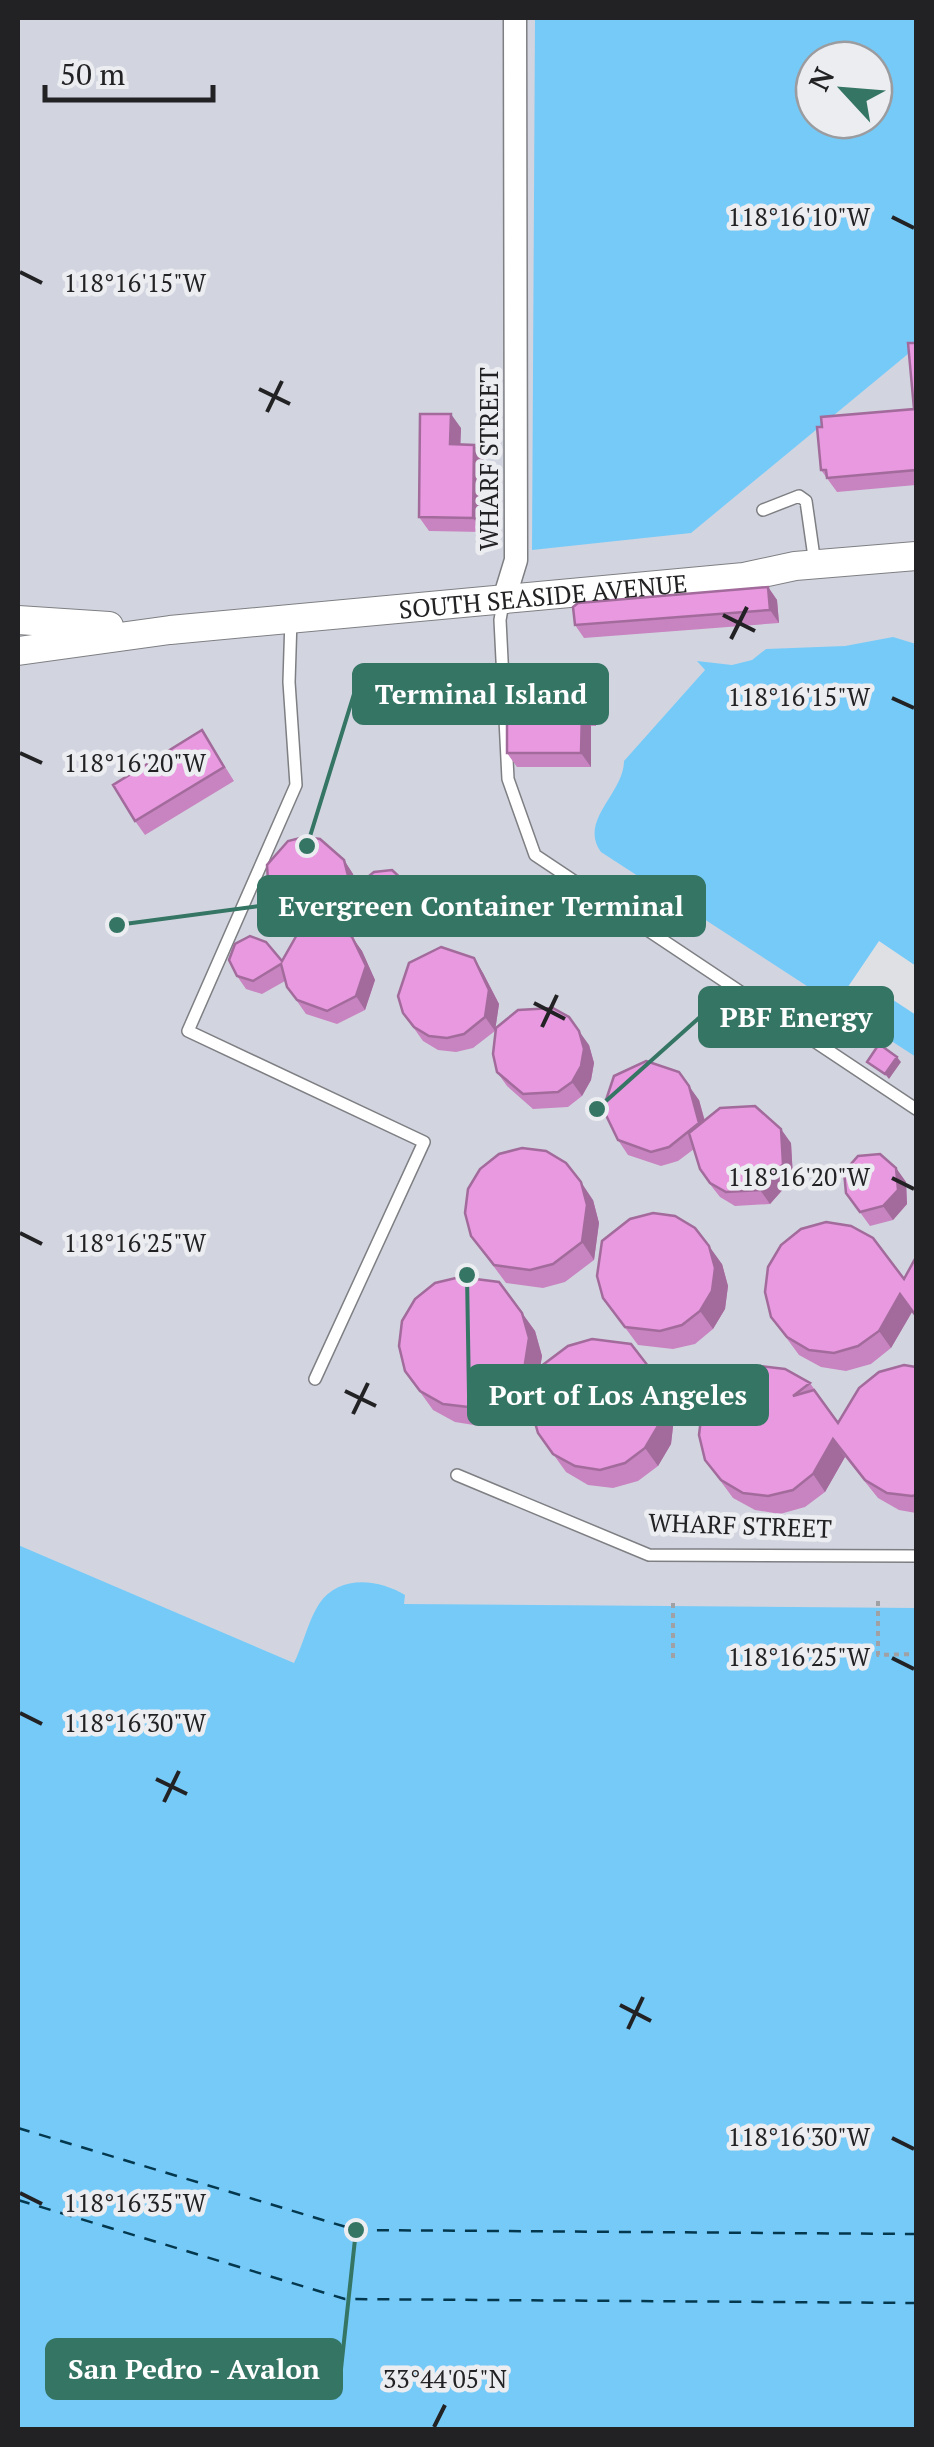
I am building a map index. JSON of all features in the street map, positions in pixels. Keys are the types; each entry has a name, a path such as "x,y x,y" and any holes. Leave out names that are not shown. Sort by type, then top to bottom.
{"street":[{"name":"WHARF STREET","path":"504,596 516,560 516,18"},
{"name":"SOUTH SEASIDE AVENUE","path":"18,651 170,630 504,596 744,577 815,564 916,556"},
{"name":"SOUTH SEASIDE AVENUE","path":"18,620 170,630"}],"lane":[{"path":"763,510 799,496 806,501 815,564"},
{"name":"WHARF STREET","path":"504,596 500,620 508,779 536,854 916,1110"},
{"path":"291,618 289,682 296,785 188,1031 424,1142 315,1379"},
{"name":"WHARF STREET","path":"457,1475 649,1555 916,1556"}],"path":[{"path":"673,1598 673,1658"},
{"path":"878,1601 878,1655 916,1654"}],"shaded area":[{"path":"18,18 916,18 916,2429 18,2429"}],"water":[{"path":"535,18 916,18 914,349 691,533 532,550"},
{"path":"893,637 916,644 916,1057 601,852 595,841 598,818 617,784 624,761 705,670 697,661 732,665 752,660 766,649 845,646"},
{"path":"18,1545 294,1663 312,1618 327,1594 360,1582 383,1585 405,1595 404,1604 916,1608 916,2429 18,2429"}],"pier":[{"path":"879,941 916,966 916,1015 878,990 855,1023 833,1009"}],"building":[{"path":"908,343 916,343 916,470 827,478 826,470 821,470 817,427 822,427 821,417 914,409"},
{"path":"420,414 451,414 450,444 474,445 473,518 419,517"},
{"path":"768,587 770,610 575,625 573,607 578,603"},
{"path":"507,668 562,668 562,681 587,681 581,753 507,753"},
{"path":"202,730 224,767 135,821 113,785"},
{"path":"320,839 344,860 350,884 328,923 352,937 366,966 356,996 327,1011 297,1000 287,987 281,964 253,981 237,976 229,960 235,944 250,936 266,942 282,961 303,924 279,910 269,897 267,865 288,841"},
{"path":"392,870 405,882 406,899 394,912 377,913 354,888 374,872"},
{"path":"441,947 474,958 489,990 485,1017 464,1034 447,1038 429,1036 414,1027 403,1013 398,996 409,963"},
{"path":"553,1008 569,1017 579,1031 584,1049 581,1066 572,1082 558,1092 523,1094 497,1072 493,1054 496,1028 518,1010"},
{"path":"879,1044 897,1057 885,1074 867,1062"},
{"path":"646,1061 679,1072 689,1086 699,1123 669,1147 651,1152 618,1140 603,1109 614,1076"},
{"path":"755,1106 781,1129 783,1164 760,1190 726,1192 710,1183 700,1169 689,1133 720,1108"},
{"path":"522,1148 546,1151 566,1163 581,1182 587,1205 582,1242 553,1264 530,1270 494,1265 471,1236 465,1213 468,1189 480,1169 499,1154"},
{"path":"880,1154 896,1168 898,1190 883,1206 860,1212 846,1193 844,1172 858,1156"},
{"path":"653,1213 675,1216 695,1228 709,1246 715,1268 712,1291 700,1311 682,1325 660,1331 625,1327 603,1298 597,1276 602,1241 630,1219"},
{"path":"826,1222 851,1226 873,1238 904,1279 916,1257 916,1316 900,1294 879,1331 858,1346 834,1353 809,1350 787,1337 771,1317 765,1292 768,1267 781,1245 801,1229"},
{"path":"460,1277 499,1282 522,1313 529,1338 523,1376 492,1401 468,1407 443,1404 420,1391 405,1371 399,1346 402,1321 415,1299 435,1283"},
{"path":"592,1339 631,1344 655,1375 661,1400 658,1426 645,1448 625,1463 600,1470 575,1466 553,1454 538,1433 531,1409 536,1370 568,1346"},
{"path":"904,1365 916,1367 916,1495 887,1493 865,1480 833,1439 813,1474 793,1490 768,1496 743,1493 721,1480 705,1460 699,1435 702,1410 715,1388 735,1372 760,1366 785,1369 810,1383 793,1396 814,1390 838,1423 859,1388 879,1372"}],"ferry route":[{"path":"18,2128 356,2230 916,2234"},
{"path":"18,2200 345,2299 916,2303"}],"place":[{"name":"Terminal Island","path":"307,846"},
{"name":"Evergreen Container Terminal","path":"117,925"},
{"name":"PBF Energy","path":"597,1109"},
{"name":"Port of Los Angeles","path":"467,1275"},
{"name":"San Pedro - Avalon","path":"356,2230"}]}
